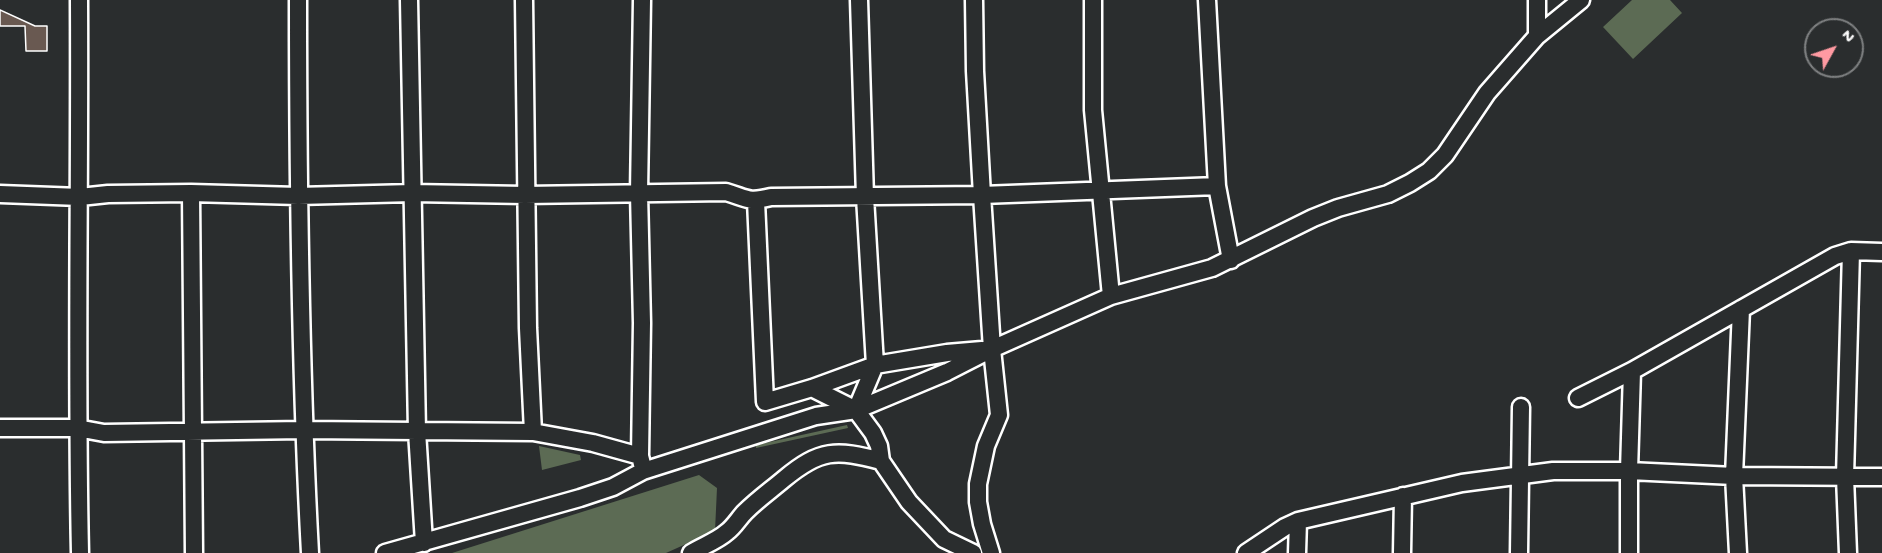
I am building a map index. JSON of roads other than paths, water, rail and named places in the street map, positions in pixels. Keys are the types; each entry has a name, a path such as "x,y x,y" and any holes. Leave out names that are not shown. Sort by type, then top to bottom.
{"street":[{"path":"79,0 80,197 77,428 80,553"},
{"path":"298,0 298,196 303,430 310,553"},
{"path":"409,0 417,431 424,543"},
{"path":"524,0 525,195 533,432"},
{"path":"642,0 639,193 642,463"},
{"path":"856,410 875,364 865,197 859,0"},
{"path":"974,0 975,71 982,195 992,349 999,416 986,446 978,484 982,524 991,553"},
{"path":"1093,0 1093,110 1111,296"},
{"path":"1207,0 1217,186 1232,260"},
{"path":"1537,0 1537,36"},
{"path":"385,553 613,487 642,463 816,417 856,410 947,372 992,349 1111,296 1189,275 1232,260 1313,218 1338,208 1388,194 1430,171 1445,155 1487,93 1537,36 1581,0"},
{"path":"0,194 80,197 108,194 191,193 298,196 412,193 525,195 726,192 746,200 756,201 771,197 982,195 1217,186"},
{"path":"191,193 194,553"},
{"path":"756,201 765,402 812,388 875,364 992,349"},
{"path":"1848,553 1845,477 1851,251"},
{"path":"1578,398 1632,371 1835,256 1851,251 1882,252"},
{"path":"1738,553 1734,476 1741,309"},
{"path":"1629,553 1632,371"},
{"path":"812,388 856,410 873,433 879,446 881,461 898,487 927,523 944,539 973,553"},
{"path":"1519,553 1521,407"},
{"path":"0,428 77,428 104,433 303,430 533,432 593,443 642,463"},
{"path":"691,553 727,532 767,492 799,466 814,458 828,454 852,453 881,461"},
{"path":"1246,553 1298,521 1462,483 1553,471 1882,477"},
{"path":"1402,553 1403,496"},
{"path":"1297,553 1298,521"}]}
